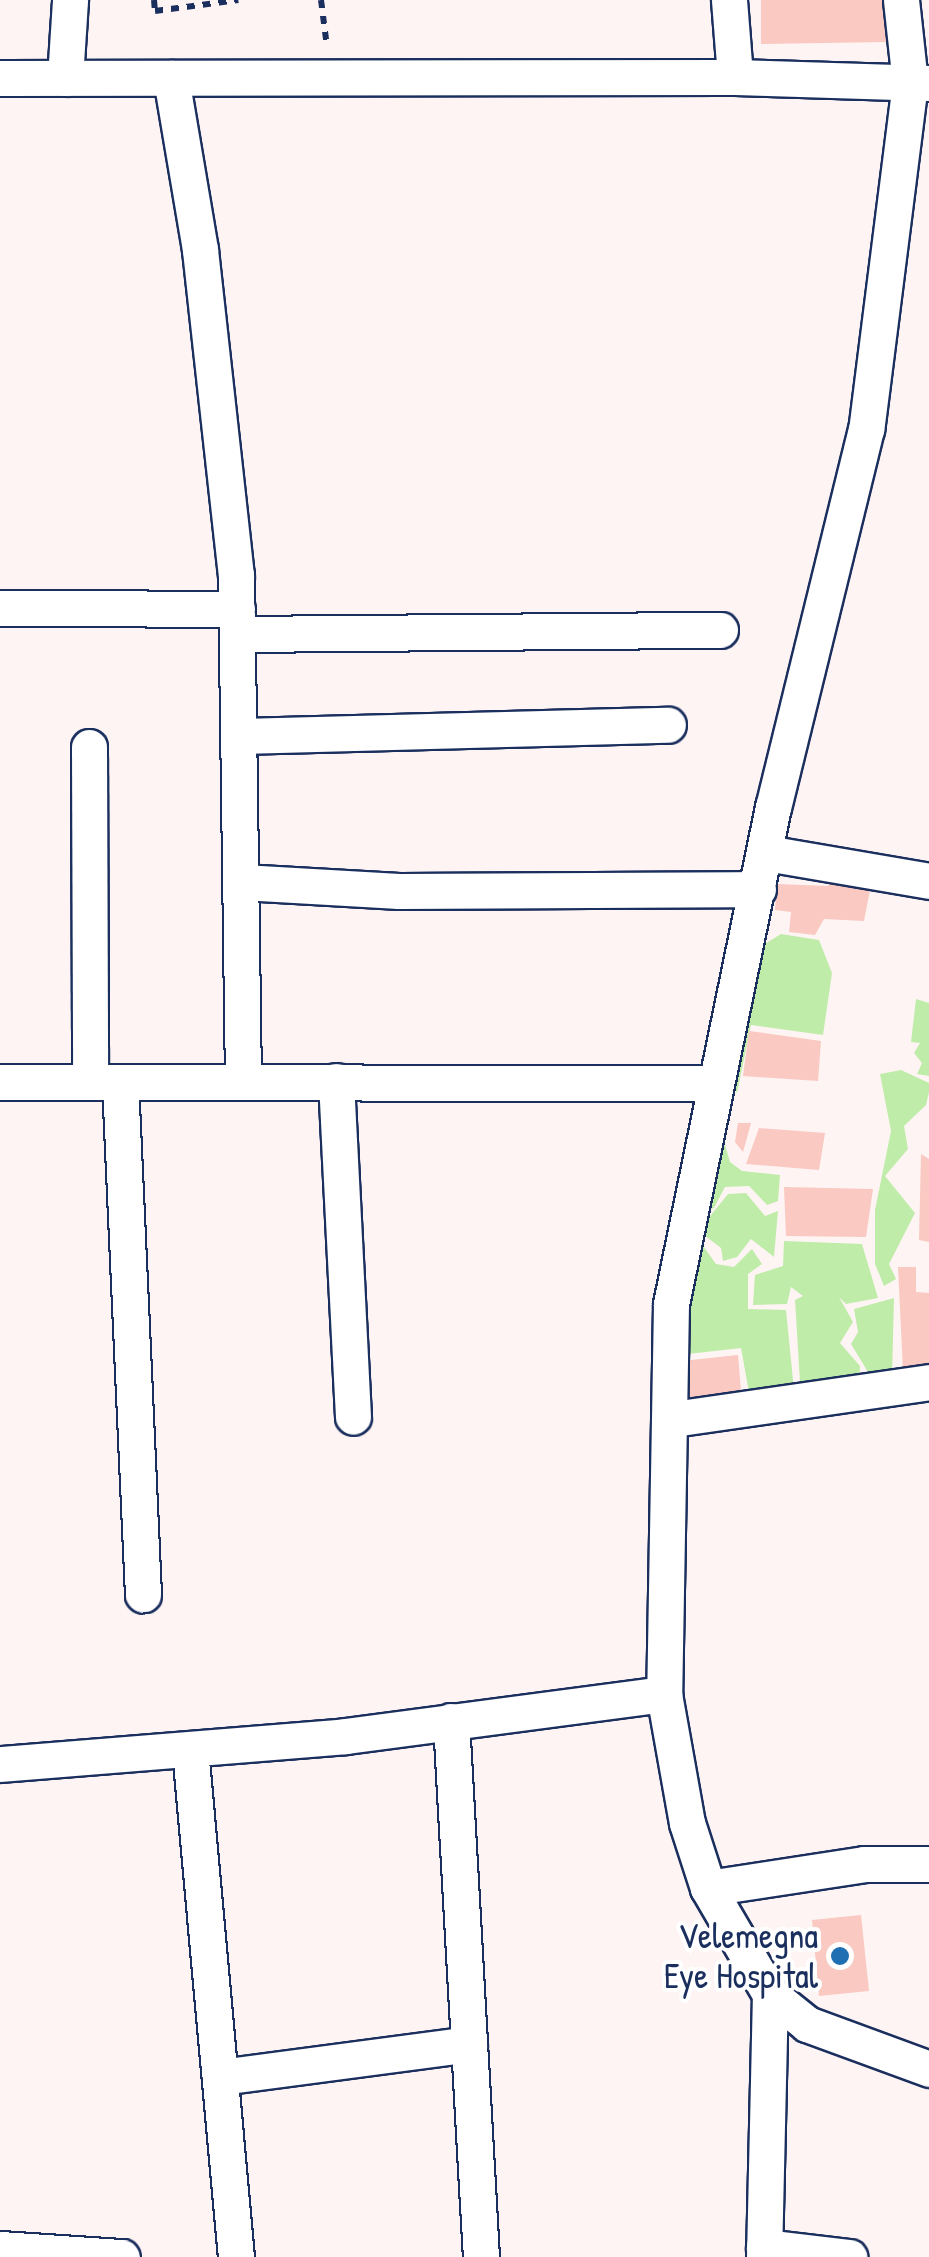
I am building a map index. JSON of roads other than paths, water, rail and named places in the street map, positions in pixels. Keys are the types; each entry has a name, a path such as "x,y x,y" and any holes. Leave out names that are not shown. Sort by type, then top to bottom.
{"street":[{"path":"65,78 70,0"},
{"path":"729,0 735,77"},
{"path":"902,0 919,83 866,430 713,1083 671,1304 673,1419 664,1694 687,1823 708,1888 770,1994 807,2024 929,2069"},
{"path":"0,78 735,77 919,83"},
{"path":"171,78 200,250 237,622 243,1082"},
{"path":"0,608 237,622 720,630"},
{"path":"240,736 668,725"},
{"path":"88,747 105,1082 143,1594"},
{"path":"766,853 929,881"},
{"path":"242,882 399,891 758,888"},
{"path":"336,1081 353,1416"},
{"path":"0,1082 713,1083"},
{"path":"673,1419 929,1382"},
{"path":"0,1764 190,1750 664,1694"},
{"path":"451,1722 480,2257"},
{"path":"190,1750 236,2257"},
{"path":"708,1888 864,1864 929,1864"},
{"path":"770,1994 764,2252 848,2257"},
{"path":"220,2077 469,2044"},
{"path":"0,2250 122,2257"}],"place":[{"name":"Velemegna Eye Hospital","path":"840,1956"}]}
